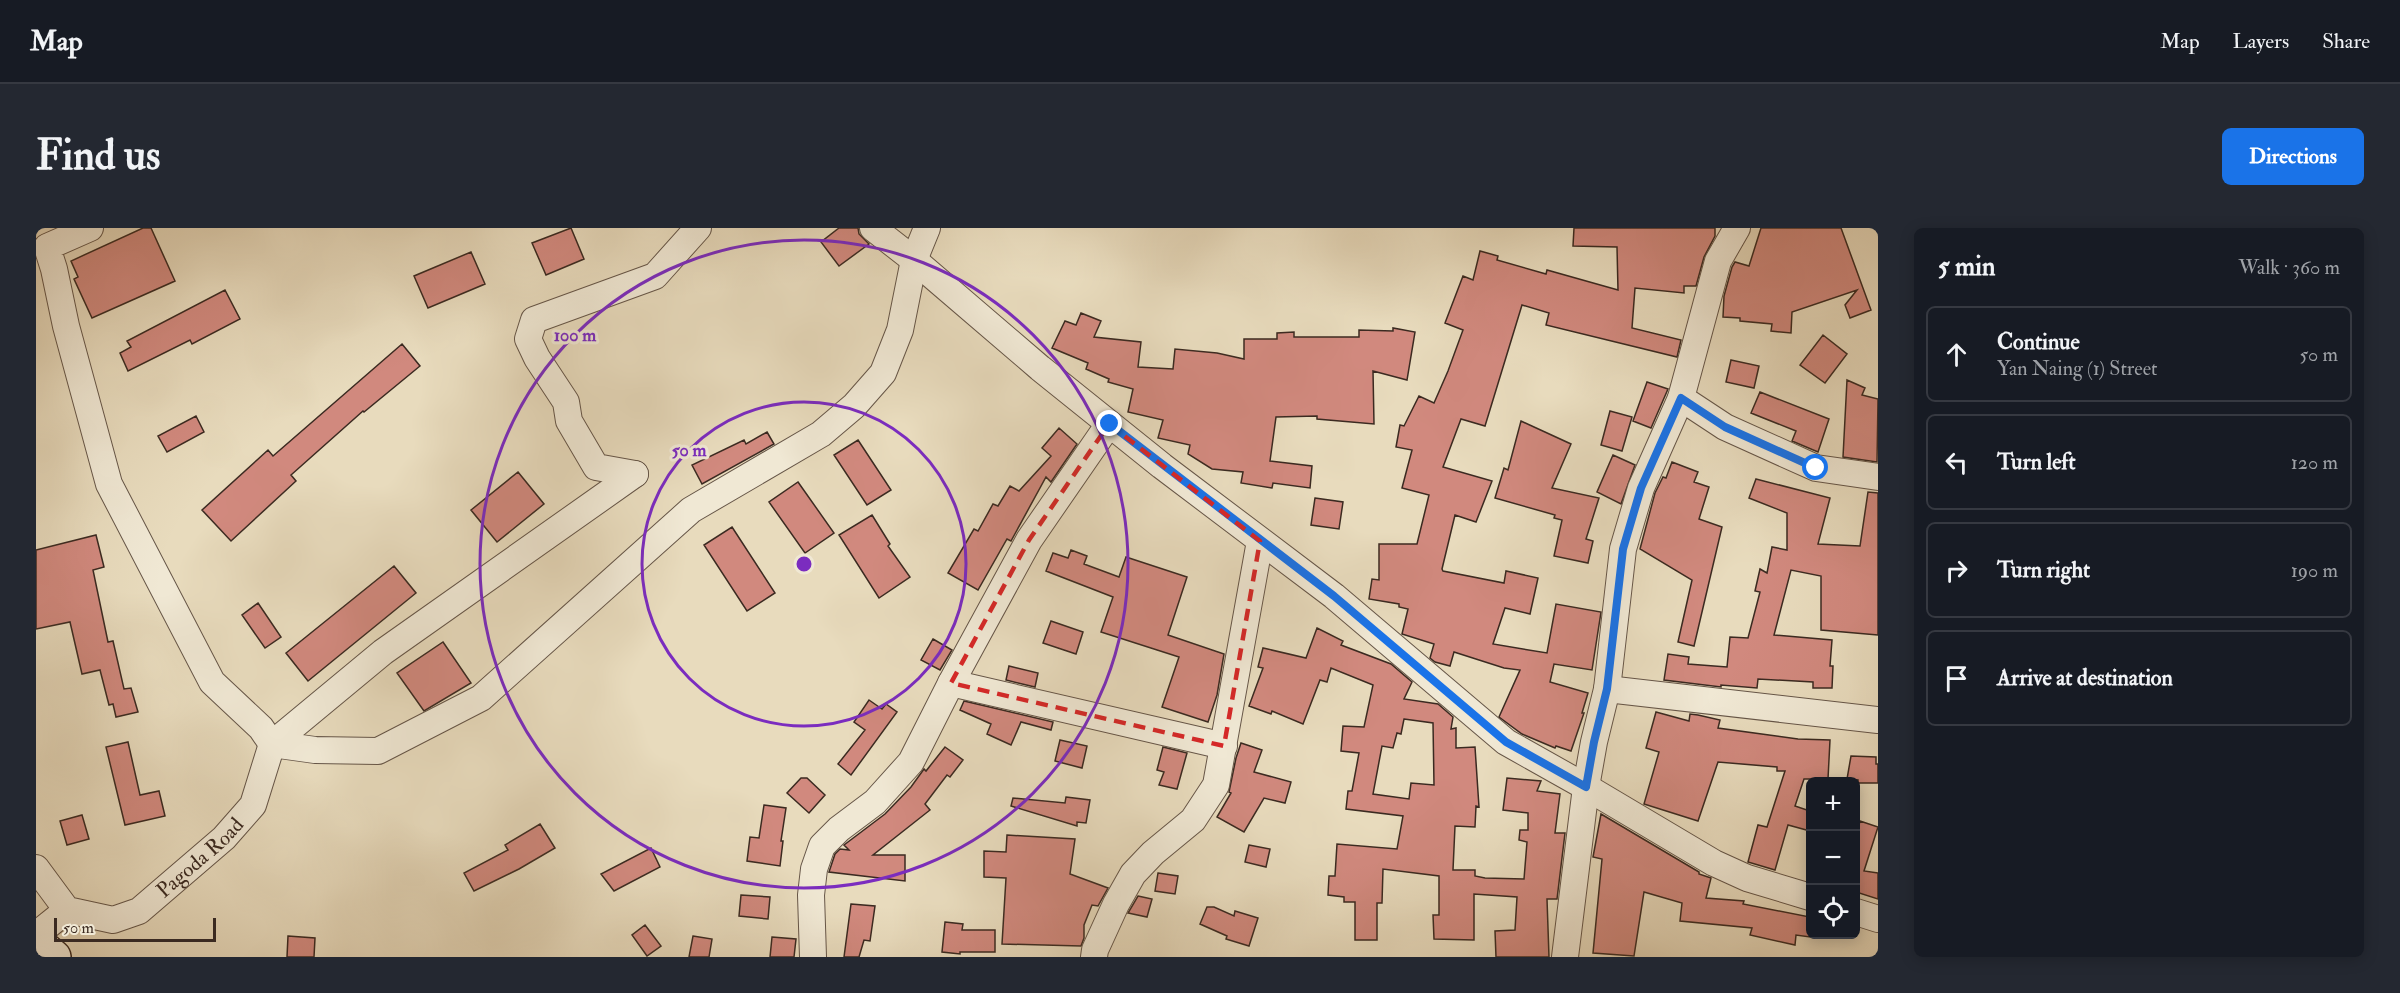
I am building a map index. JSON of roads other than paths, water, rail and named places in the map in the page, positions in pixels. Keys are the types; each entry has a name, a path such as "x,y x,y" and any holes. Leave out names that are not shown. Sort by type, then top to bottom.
{"street":[{"path":"90,228 47,247 54,268 66,326 109,484 212,682 261,728 272,744 315,750 378,751 481,698 691,510 821,434 854,406 883,373 900,330 915,260 927,228"},
{"path":"272,744 382,652 635,474 596,467 569,421 566,402 537,358 528,339 534,320 655,276 699,228"},
{"path":"873,228 915,260 1040,368 1110,424 1334,596 1506,742 1714,863 1748,878 1806,896"},
{"path":"1565,957 1586,787 1607,689 1623,549 1641,488 1681,398 1718,261 1737,228"},
{"path":"1681,398 1725,427 1816,468 1878,477"},
{"path":"813,957 811,895 814,869 822,846 839,829 875,802 911,762 951,682 1029,540 1110,424"},
{"path":"1094,957 1116,904 1133,874 1153,853 1193,820 1216,785 1260,541"},
{"path":"951,682 1224,746"},
{"path":"1607,689 1878,720"},
{"name":"Pagoda Road","path":"67,910 113,920 139,911 163,892 224,837 253,805 272,744"},
{"path":"36,868 67,910 36,935"},
{"path":"1860,913 1878,919"},
{"path":"36,942 54,957"}]}
